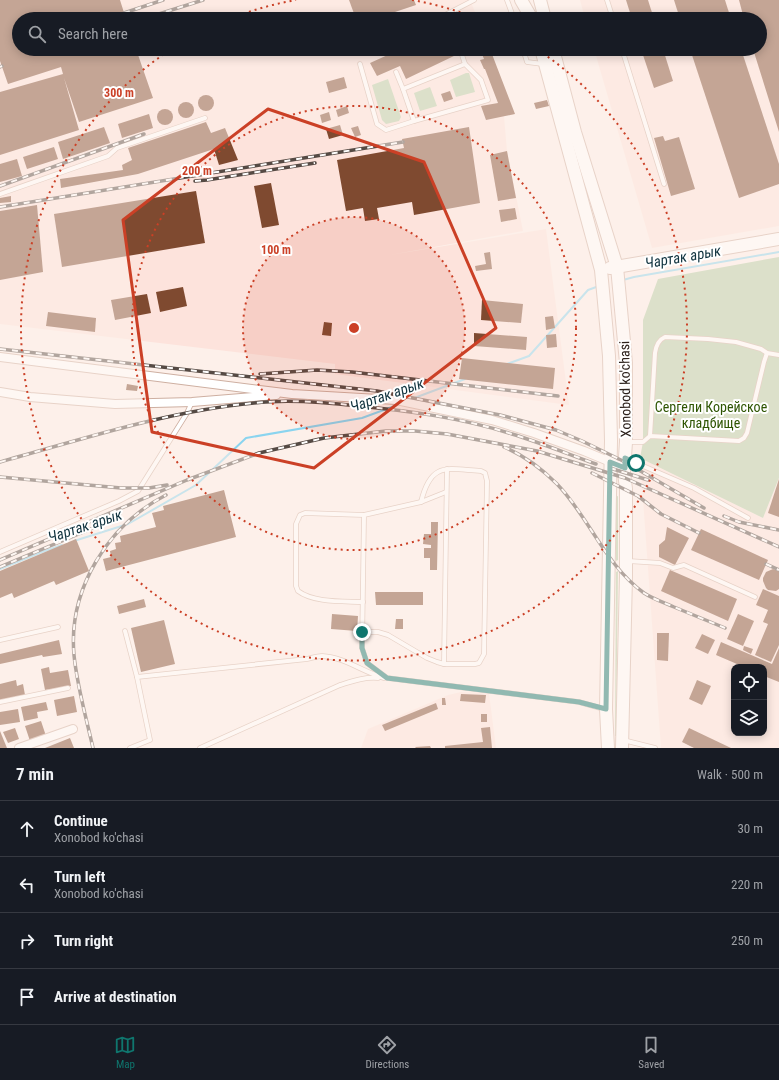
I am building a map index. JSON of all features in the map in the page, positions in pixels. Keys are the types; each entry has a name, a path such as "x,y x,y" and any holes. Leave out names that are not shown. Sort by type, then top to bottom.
{"street":[{"path":"521,0 528,12"},
{"path":"532,12 534,7 542,9"},
{"name":"Xonobod ko'chasi","path":"542,56 543,64 570,133 617,267 626,363 626,561 623,745"},
{"name":"Xonobod ko'chasi","path":"554,56 601,270 609,356 610,462 606,709 608,748"},
{"path":"601,270 779,239"},
{"path":"0,357 292,394 396,400 492,420 534,432 584,450 610,462 625,463"},
{"path":"0,392 30,397 115,404 192,402 292,394"},
{"path":"19,748 73,729"},
{"path":"608,748 623,745"}],"lane":[{"path":"451,12 474,0"},
{"path":"507,0 511,12"},
{"path":"607,0 611,12"},
{"path":"360,64 377,124 386,130 488,100 481,80 466,64 463,56"},
{"path":"526,56 528,62 543,64"},
{"path":"624,56 664,184"},
{"path":"403,89 466,64"},
{"path":"396,72 414,121"},
{"path":"0,194 108,156 117,148 205,118"},
{"path":"650,436 655,353 657,345 661,339 665,337 736,342 761,348 767,353 779,355"},
{"path":"626,442 643,442 650,436 739,441 744,438 747,433 767,353"},
{"path":"0,552 119,502 138,491 187,413 192,402"},
{"path":"625,463 694,488 748,518"},
{"path":"444,664 447,469"},
{"path":"362,632 378,632 388,635 427,658 444,664 479,663 484,654 487,481 485,473 481,471 440,470 429,480 420,502"},
{"path":"363,602 325,600 309,597 298,591 296,586 296,524 300,515 305,513 364,515 420,502 446,492"},
{"path":"364,515 362,648 367,663 387,678"},
{"path":"626,561 660,563 673,568 684,565 755,597"},
{"path":"0,640 58,627"},
{"path":"125,631 137,677 150,740 130,748"},
{"path":"137,677 307,659 320,656 336,658 372,674 387,678"},
{"path":"200,748 340,685 368,678 387,678 579,702 606,709"},
{"path":"0,702 68,688"},
{"path":"623,745 655,748"}],"highlighted area":[{"path":"268,109 424,162 496,328 314,468 152,432 123,220"}],"shaded area":[{"path":"0,0 470,0 475,12 12,12 12,56 493,56 515,114 504,116 507,151 523,231 390,255 546,229 569,405 335,374 335,364 0,324"},
{"path":"580,0 779,0 779,226 652,248 596,56 767,56 767,12 583,12"},
{"path":"640,458 763,518 779,478 779,748 661,748"},
{"path":"461,692 489,693 496,748 361,748 368,729 448,695"}],"green space":[{"path":"469,73 475,92 456,97 450,80"},
{"path":"388,79 401,117 399,121 386,124 382,120 372,85"},
{"path":"430,87 437,106 420,111 414,93"},
{"name":"Сергели Корейское кладбище","path":"779,257 779,478 763,518 640,458 643,442 643,320 658,279"},
{"path":"618,496 618,560 616,561 615,497"},
{"path":"618,571 616,736 615,736 616,572"}],"building":[{"path":"0,0 120,0 124,12 12,12 12,56 138,56 153,98 79,122 64,78 79,130 0,155 0,92 63,74 61,67 8,84 0,61"},
{"path":"349,0 414,0 416,5 395,12 353,12"},
{"path":"626,0 648,0 652,12 630,12"},
{"path":"674,0 725,0 729,12 678,12"},
{"path":"739,0 779,0 779,132 755,56 767,56 767,12 742,12"},
{"path":"386,56 454,56 406,79 400,66 377,76 370,63"},
{"path":"483,56 493,56 515,114 486,120 481,106 498,103 480,60 484,59"},
{"path":"643,56 665,56 673,81 654,88"},
{"path":"692,56 743,56 779,164 779,184 739,198"},
{"path":"344,77 347,88 329,93 326,82"},
{"path":"450,91 453,99 444,102 441,94"},
{"path":"206,95 212,97 214,103 212,109 206,111 200,109 198,103 200,97"},
{"path":"547,100 549,106 536,109 534,103"},
{"path":"186,102 192,104 194,110 192,116 186,118 180,116 178,110 180,104"},
{"path":"347,106 349,113 338,117 336,110"},
{"path":"165,109 171,111 173,117 171,123 165,125 159,123 157,117 159,111"},
{"path":"329,112 331,120 322,123 320,115"},
{"path":"149,114 153,128 122,138 118,124"},
{"path":"206,122 211,133 225,128 238,160 219,165 214,149 138,174 61,188 60,179 123,170 122,165 132,160 128,148"},
{"path":"340,125 343,135 329,139 326,129"},
{"path":"358,126 361,135 355,137 351,128"},
{"path":"104,127 110,143 63,159 58,142"},
{"path":"469,127 480,203 414,215 412,202 377,208 379,219 365,221 363,208 346,211 337,160 404,148 402,139"},
{"path":"663,136 665,141 679,137 695,189 671,196 654,138"},
{"path":"54,147 58,159 27,169 23,157"},
{"path":"507,151 516,198 498,201 490,155"},
{"path":"17,159 22,176 0,182 0,164"},
{"path":"271,183 279,225 262,228 254,186"},
{"path":"196,191 205,243 62,267 54,214"},
{"path":"11,196 11,202 0,203 0,198"},
{"path":"37,205 43,272 0,280 0,211"},
{"path":"515,208 517,219 501,222 499,210"},
{"path":"490,252 492,269 476,271 475,266 486,264 484,253"},
{"path":"183,287 187,306 160,312 156,292"},
{"path":"147,294 151,313 115,320 111,300"},
{"path":"482,300 523,304 521,323 481,320"},
{"path":"48,312 96,318 95,332 46,326"},
{"path":"553,316 555,328 546,330 545,317"},
{"path":"324,322 332,323 331,336 322,335"},
{"path":"474,333 527,337 526,350 474,346"},
{"path":"556,334 557,347 547,348 546,335"},
{"path":"462,358 555,368 553,389 459,379"},
{"path":"127,384 138,386 137,391 126,390"},
{"path":"779,479 779,517 768,513"},
{"path":"224,490 236,537 106,571 103,559 111,557 110,551 116,549 115,543 121,542 120,536 156,527 152,513 164,510 163,506"},
{"path":"431,522 438,522 437,570 430,570 430,558 424,558 424,548 431,548 431,545 423,544 424,534 431,534"},
{"path":"667,527 689,538 675,565 659,557 659,545 665,540"},
{"path":"701,529 768,560 759,580 691,550"},
{"path":"76,539 89,571 56,585 54,581 14,598 12,593 0,598 0,571"},
{"path":"773,569 779,571 779,589 776,591 768,590 763,581 766,572"},
{"path":"670,570 737,599 728,621 661,591"},
{"path":"763,589 779,596 779,645 771,662 755,655 768,624 763,622 768,610 756,605"},
{"path":"375,592 423,592 423,605 376,605"},
{"path":"144,599 146,607 119,614 117,606"},
{"path":"332,614 358,616 357,631 331,629"},
{"path":"738,614 754,621 743,646 727,639"},
{"path":"396,619 403,619 403,629 395,629"},
{"path":"164,620 175,664 141,672 131,628"},
{"path":"657,633 669,633 668,661 657,660"},
{"path":"702,634 715,640 708,654 695,648"},
{"path":"59,640 62,654 43,657 42,655 0,664 0,654"},
{"path":"721,642 772,664 779,648 779,682 767,677 767,664 737,664 716,655"},
{"path":"744,646 753,649 751,654 743,650"},
{"path":"49,667 50,673 68,670 71,686 45,690 41,669"},
{"path":"16,680 17,686 23,684 25,695 0,700 0,684"},
{"path":"697,680 711,686 702,705 689,699"},
{"path":"461,694 486,695 485,703 460,701"},
{"path":"74,696 77,712 57,716 54,700"},
{"path":"442,698 445,698 446,705 442,705"},
{"path":"46,702 48,710 37,712 38,718 24,721 21,707"},
{"path":"436,703 438,709 385,731 382,725"},
{"path":"18,709 20,722 0,725 0,712"},
{"path":"481,714 487,714 487,722 481,722"},
{"path":"41,721 46,736 30,741 25,726"},
{"path":"490,727 492,748 445,748 445,746 483,742 481,728"},
{"path":"15,728 19,739 8,743 3,732"},
{"path":"689,728 731,748 694,748 682,742"},
{"path":"0,731 7,748 0,748"},
{"path":"70,738 74,748 45,748"},
{"path":"430,746 431,748 415,747"}],"waterway":[{"name":"Чартак арык","path":"623,280 779,252"},
{"name":"Чартак арык","path":"507,364 529,356 588,290 599,286"},
{"name":"Чартак арык","path":"409,400 465,379"},
{"name":"Чартак арык","path":"74,541 128,524 196,485 246,438 362,418 400,404"},
{"name":"Чартак арык","path":"0,569 62,545"}],"railway":[{"path":"127,12 163,0"},
{"path":"165,12 203,0"},
{"path":"0,186 144,134"},
{"path":"0,207 403,142"},
{"path":"195,181 315,163"},
{"path":"0,349 377,391 500,415 556,430 582,441 625,462 704,508"},
{"path":"260,374 317,370 352,372 558,396"},
{"path":"0,462 94,435 190,412 254,403 293,401 332,403 378,408 455,419 512,434 596,464"},
{"path":"0,560 187,480 259,453 324,438 386,431 415,431 447,434 537,451 625,478 779,547"},
{"path":"504,447 532,463 557,484 579,511 618,569 630,582 644,593 659,601 725,628"},
{"path":"610,468 648,480"},
{"path":"592,473 638,496 661,514 699,533"},
{"path":"0,477 121,488 149,488 167,485"},
{"path":"93,748 75,667 74,630 78,606 85,583 96,562 110,541 126,523 145,508 166,495"},
{"path":"0,567 93,528 120,514"},
{"path":"724,516 739,522 779,530"},
{"path":"766,564 779,570"}],"route":[{"path":"362,632 362,648 367,663 387,678 579,702 606,709 610,462 625,468 625,458 636,463"}]}
